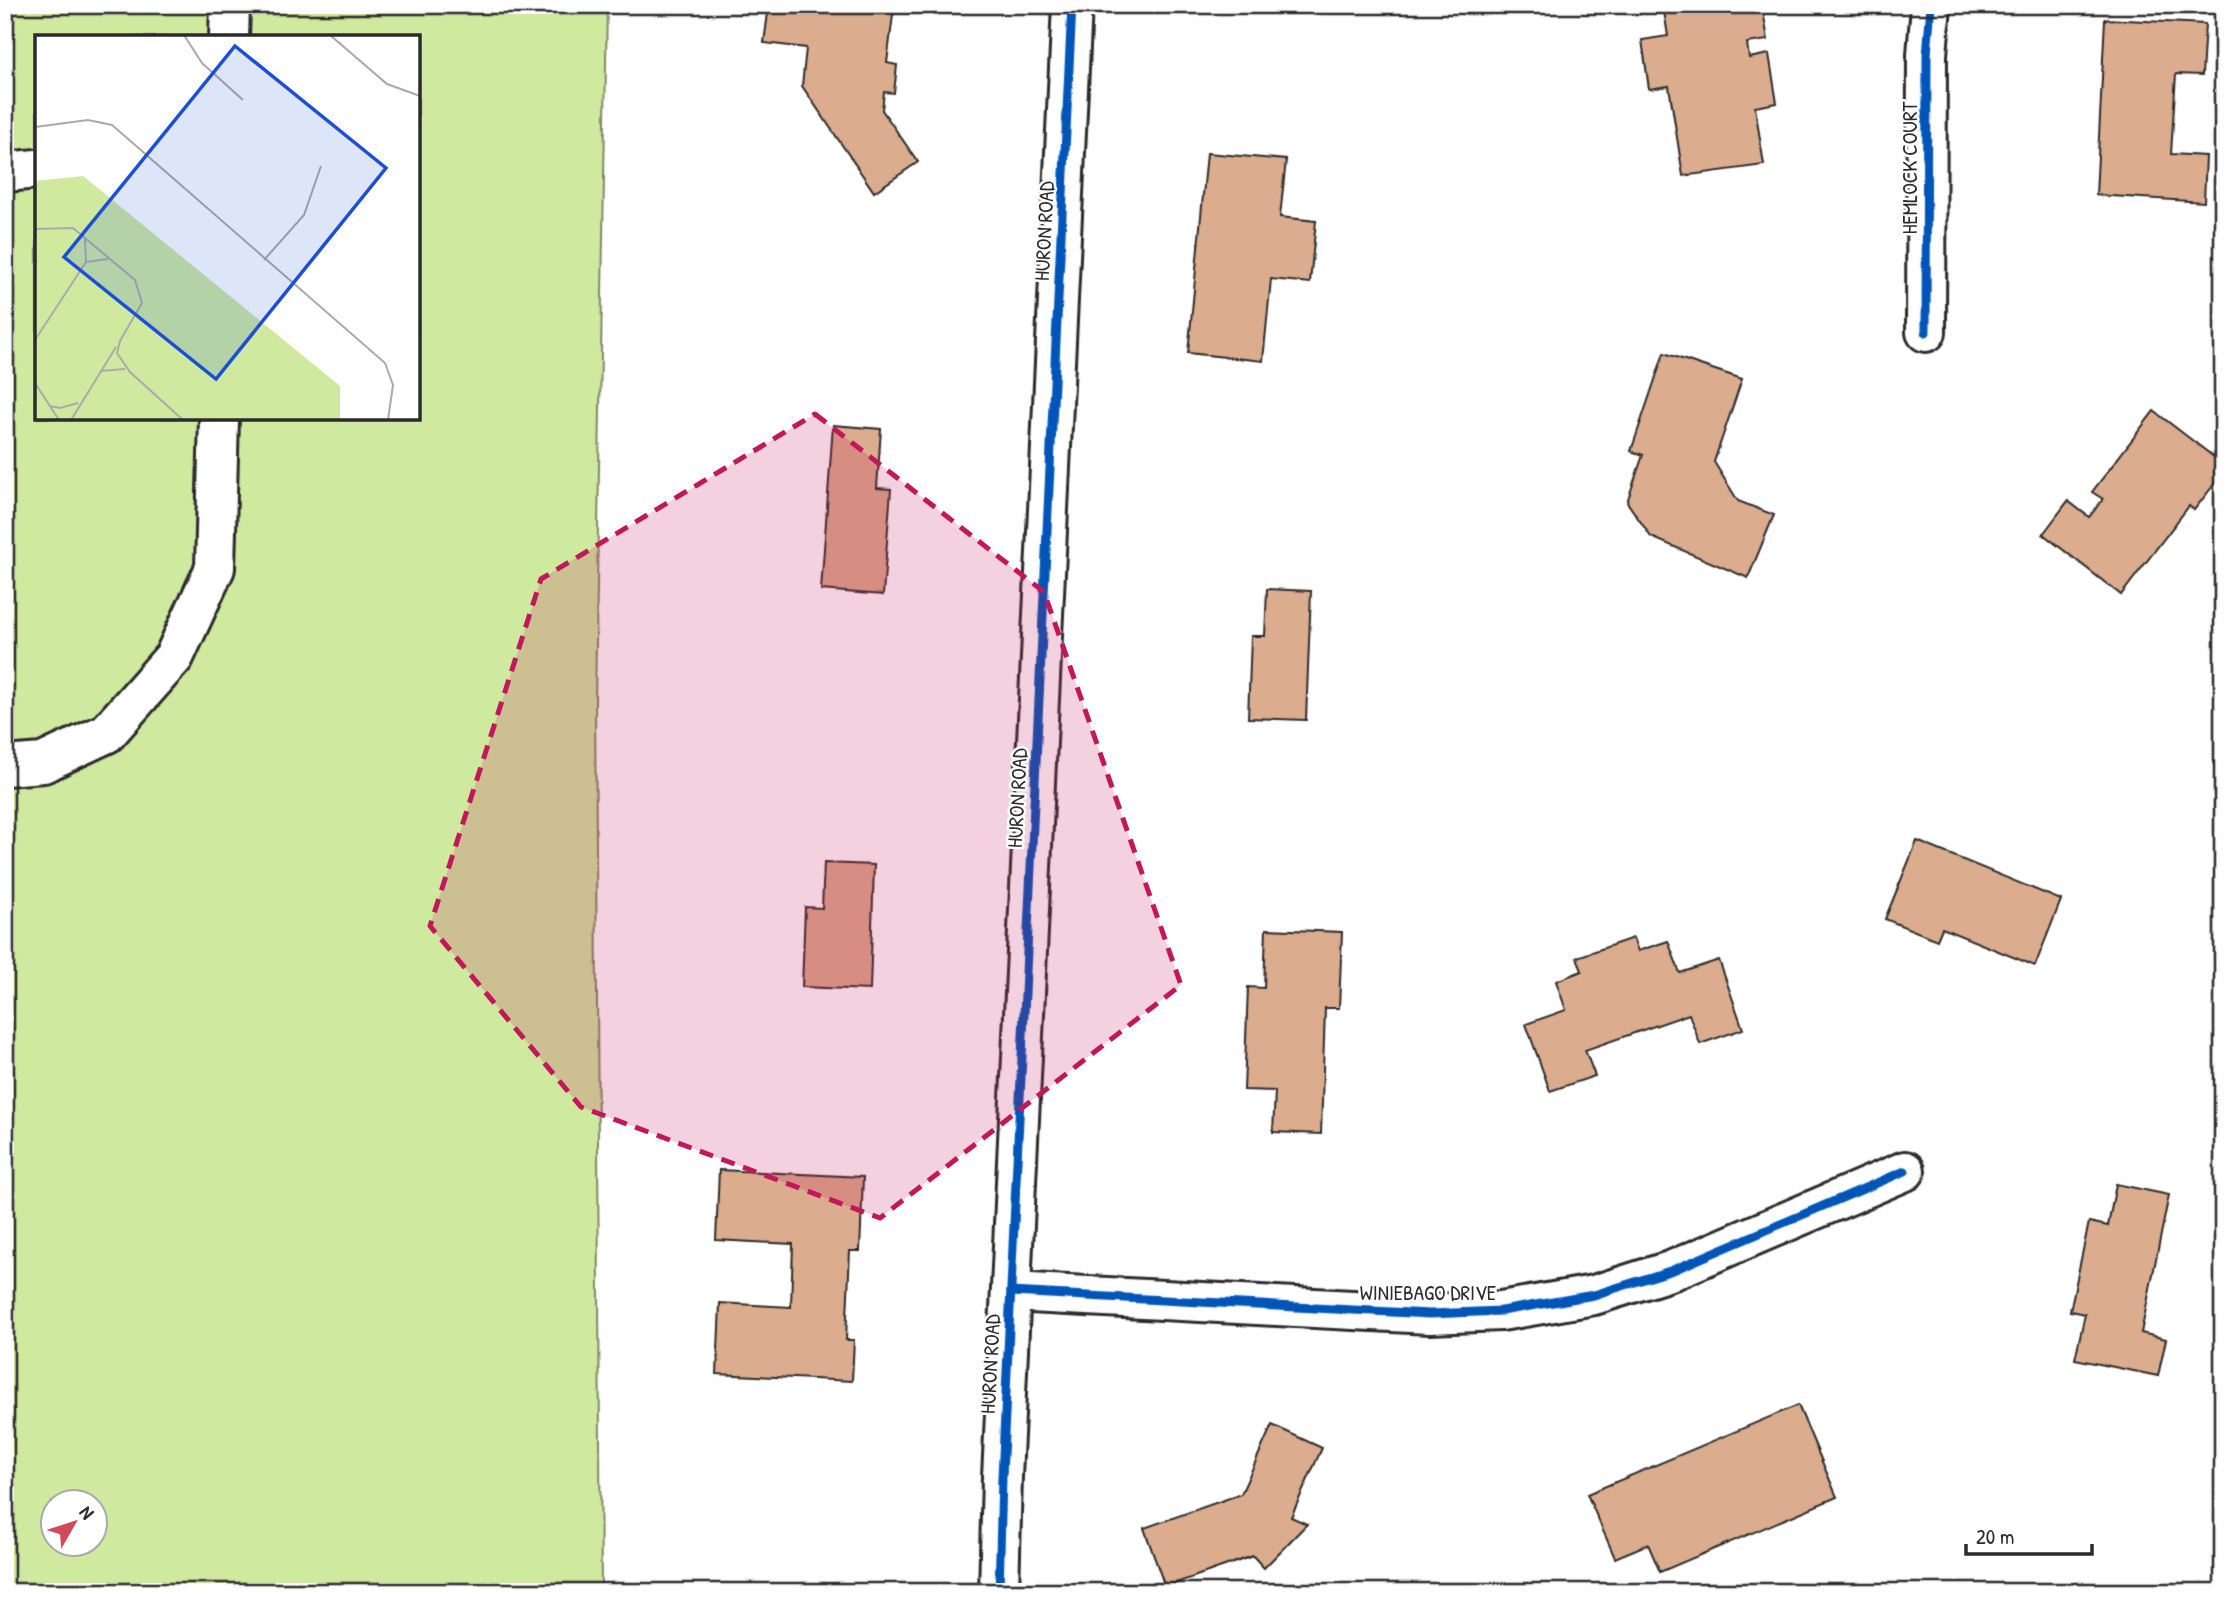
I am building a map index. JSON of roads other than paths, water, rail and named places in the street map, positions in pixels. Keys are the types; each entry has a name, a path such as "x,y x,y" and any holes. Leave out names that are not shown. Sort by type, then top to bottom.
{"street":[{"name":"HURON ROAD","path":"999,1592 1072,5"},
{"name":"HEMLOCK COURT","path":"1926,332 1927,55 1931,5"},
{"path":"5,172 35,169"},
{"path":"5,766 43,763 107,733 174,657 215,568 219,420"},
{"name":"WINIEBAGO DRIVE","path":"1011,1292 1430,1314 1501,1311 1594,1295 1673,1270 1905,1171"}]}
